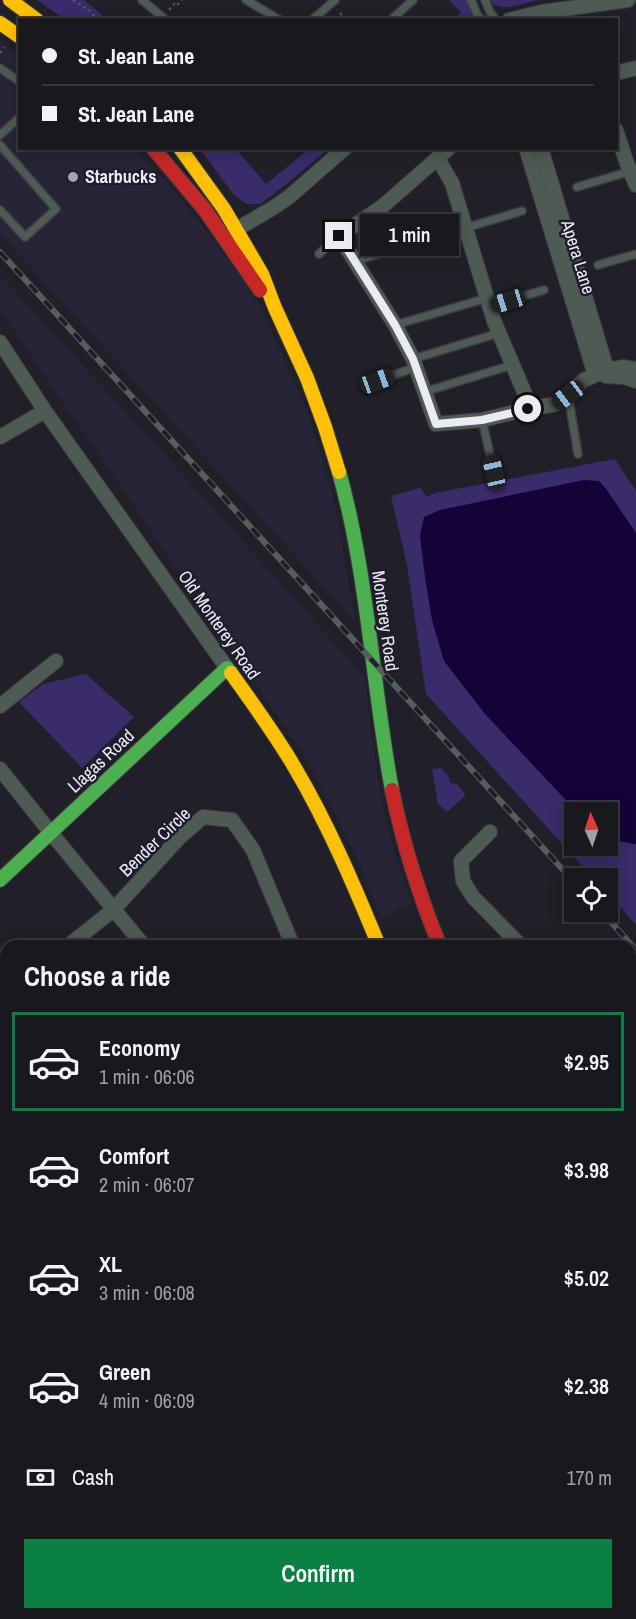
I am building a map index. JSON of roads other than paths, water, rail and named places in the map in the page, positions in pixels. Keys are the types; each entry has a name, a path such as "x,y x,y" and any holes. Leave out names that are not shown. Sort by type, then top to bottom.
{"main road":[{"path":"10,0 34,18"},
{"path":"0,23 18,36"},
{"name":"Monterey Road","path":"155,150 202,206 253,282 275,307"},
{"name":"Monterey Road","path":"182,150 216,196 263,276 318,405 348,504 362,579 392,791 409,861 438,940"},
{"name":"Llagas Road","path":"0,880 227,668"},
{"name":"Old Monterey Road","path":"227,668 271,728 306,787 339,852 376,940"}],"street":[{"path":"517,18 542,12 628,0"},
{"path":"618,72 636,68"},
{"path":"618,135 631,164 636,185"},
{"path":"237,229 289,197 343,150"},
{"path":"446,150 383,206 339,236 395,325 414,363 436,424 482,420 556,404 584,380 601,372 623,368 636,369"},
{"name":"Apera Lane","path":"527,150 601,372"},
{"name":"Apera Lane","path":"542,150 601,372"},
{"path":"438,159 452,183 488,302 525,394 528,409"},
{"name":"Old Monterey Road","path":"0,342 45,411 227,668"},
{"path":"601,372 636,381"},
{"path":"0,437 45,411"},
{"path":"0,706 56,661"},
{"path":"0,769 139,940"},
{"name":"Bender Circle","path":"75,940 113,909 179,838 203,817 232,820 253,850 290,940"},
{"path":"490,832 461,861 463,881 473,897 515,940"}],"lane":[{"path":"142,0 166,16"},
{"path":"246,0 276,18"},
{"path":"314,18 335,0"},
{"path":"393,18 413,0"},
{"path":"471,0 480,18"},
{"path":"485,0 489,12 494,18"},
{"path":"0,68 18,81"},
{"path":"0,135 18,119"},
{"path":"0,145 56,208 25,237 0,210"},
{"path":"577,187 631,164"},
{"path":"355,261 522,211"},
{"path":"319,254 339,236"},
{"path":"598,265 636,254"},
{"path":"395,325 544,290"},
{"path":"377,381 414,363 499,333"},
{"path":"424,392 512,365"},
{"path":"568,395 578,454"},
{"path":"482,420 494,472"}],"railway":[{"path":"0,252 564,871"},
{"path":"611,922 627,940"}],"place":[{"name":"Starbucks","path":"73,177"}]}
